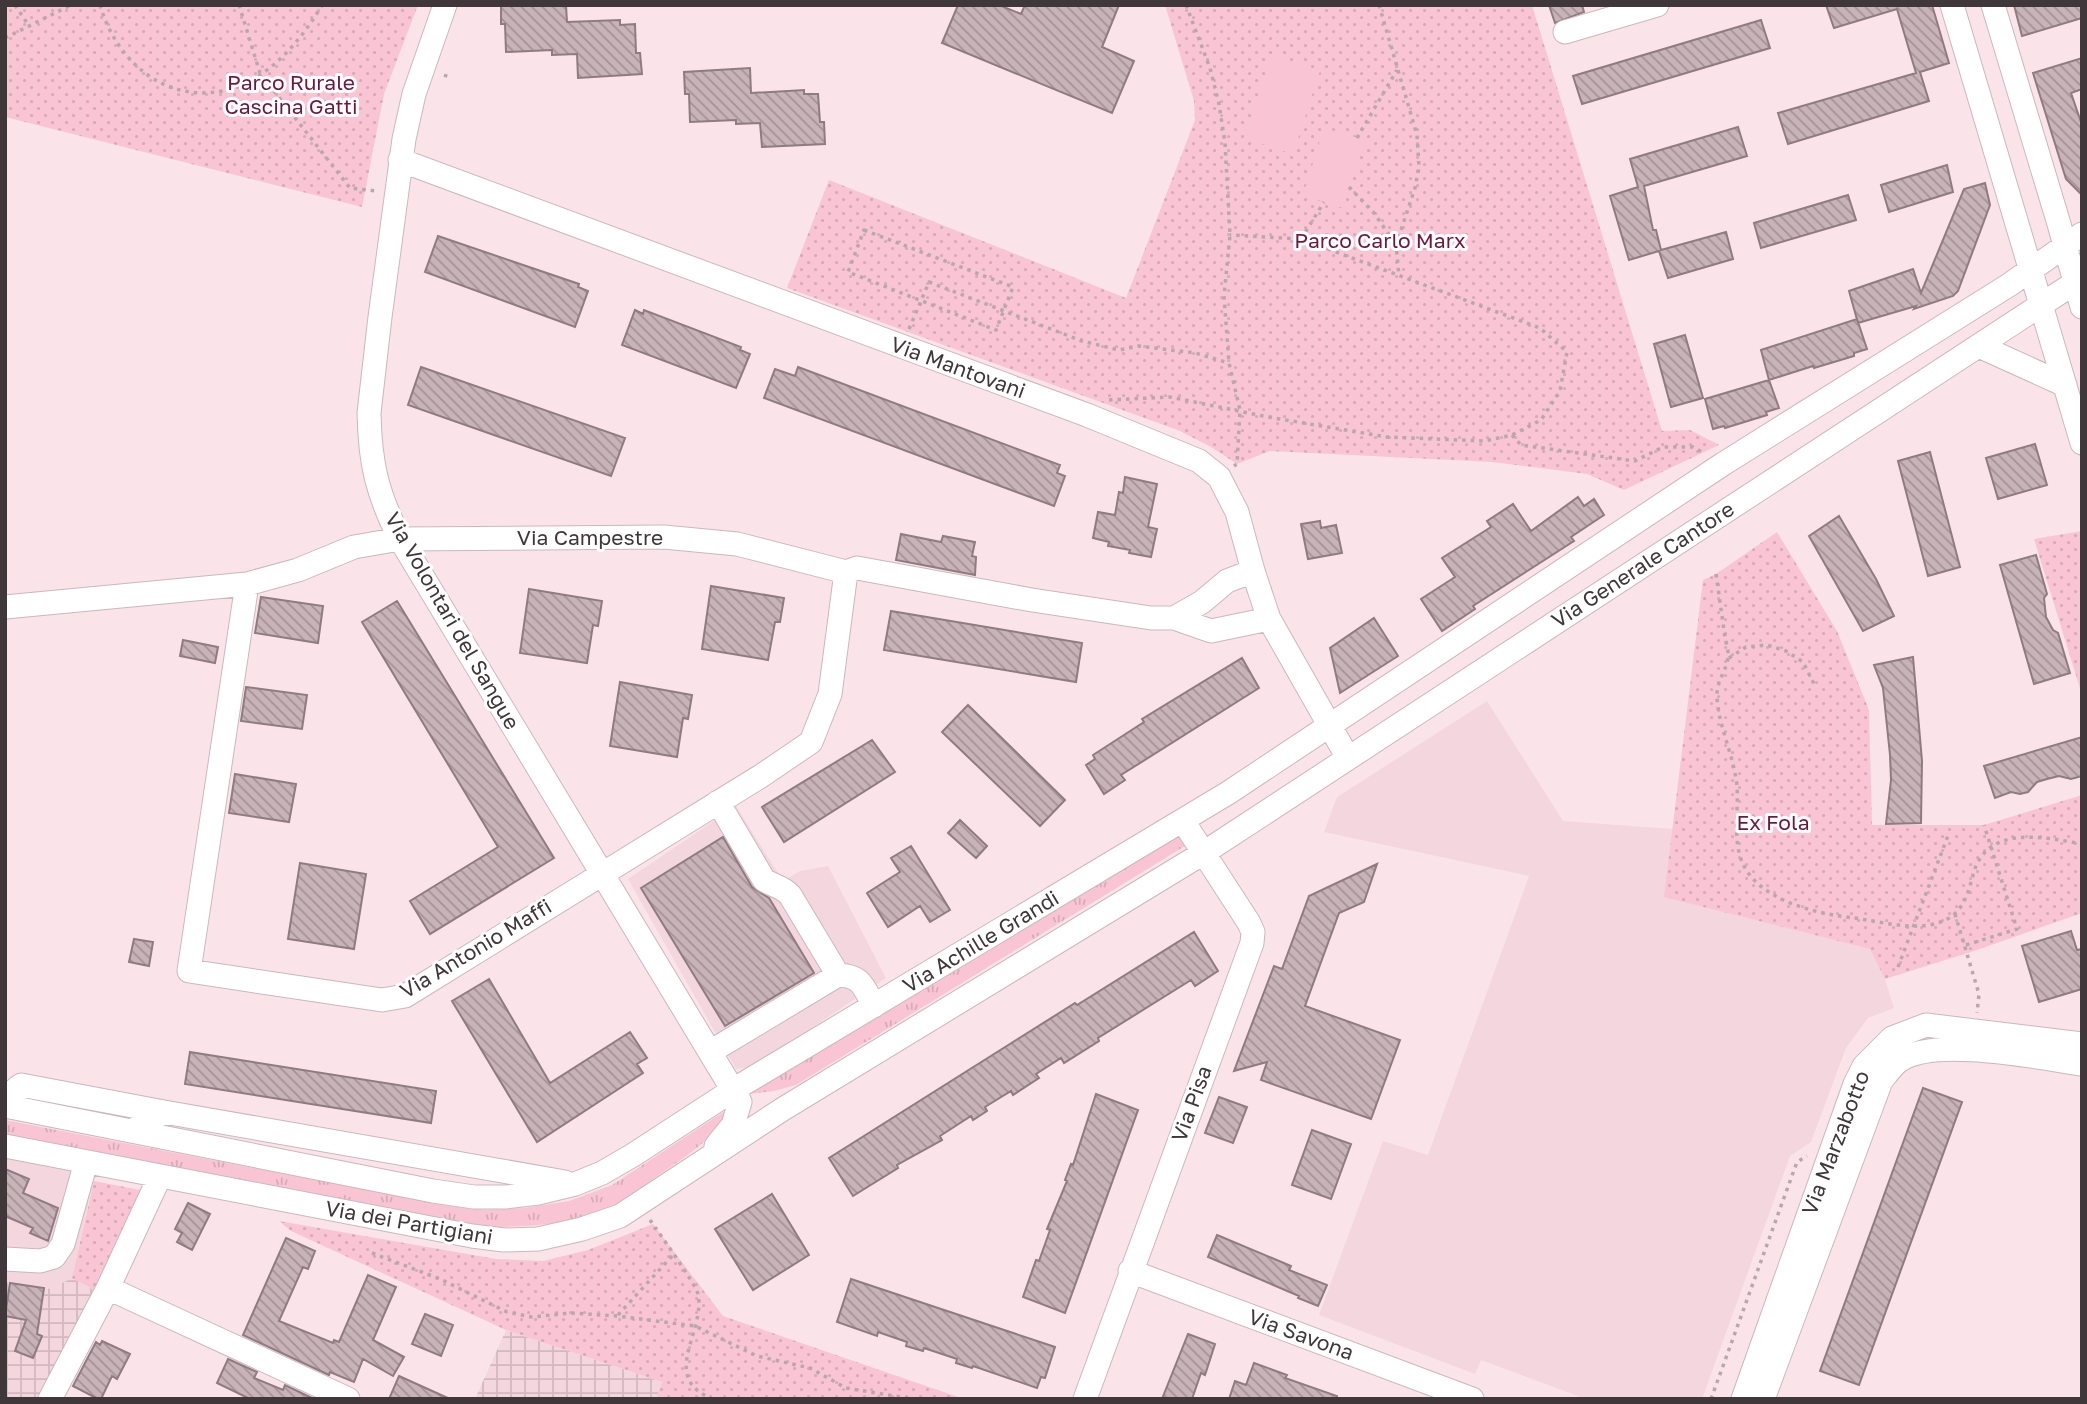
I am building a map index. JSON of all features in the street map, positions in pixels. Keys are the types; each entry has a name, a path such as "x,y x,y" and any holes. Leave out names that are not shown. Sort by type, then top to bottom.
{"street":[{"name":"Via Volontari del Sangue","path":"445,5 414,94 400,160 371,400 370,446 375,479 400,539 736,1096"},
{"path":"1565,32 1657,5"},
{"path":"1951,5 2082,443"},
{"path":"1993,5 2037,149 2073,240 2082,307"},
{"path":"1998,159 2037,149"},
{"name":"Via Mantovani","path":"400,160 1087,415 1199,461 1219,477 1237,512 1269,619 1348,758"},
{"name":"Via Generale Cantore","path":"1228,793 1723,464 2031,271 2073,240"},
{"name":"Via Generale Cantore","path":"1205,852 2078,280"},
{"path":"1979,346 2065,385"},
{"name":"Via Campestre","path":"5,607 247,584 298,570 355,547 400,539 664,537 737,544 846,572 857,568 1045,602 1152,618 1174,618 1211,631 1269,619"},
{"path":"1174,618 1202,602 1227,581 1253,571"},
{"name":"Via Antonio Maffi","path":"247,584 189,971 382,1000 405,996 761,776 811,742 830,694 846,572"},
{"path":"1435,657 1454,688"},
{"name":"Via Achille Grandi","path":"736,1096 874,1006 1228,793"},
{"path":"718,802 764,880 773,886 784,888 790,895 838,975"},
{"name":"Via Pisa","path":"1085,1399 1252,943 1253,932 1249,923 1183,821"},
{"name":"Via Achille Grandi","path":"783,1109 1205,852"},
{"path":"710,1052 838,975 852,975 861,982 874,1006"},
{"name":"Via Marzabotto","path":"1743,1399 1855,1084 1864,1066 1880,1049 1892,1038 1926,1025 2082,1044"},
{"name":"Via Marzabotto","path":"1763,1399 1881,1081 1900,1060 1923,1053 1963,1049 2082,1064"},
{"path":"10,1088 164,1112 575,1184"},
{"path":"704,1160 733,1125 736,1096 783,1109"},
{"name":"Via dei Partigiani","path":"5,1106 474,1197 528,1194 575,1184 603,1173 736,1096"},
{"name":"Via dei Partigiani","path":"5,1146 504,1240 538,1238 582,1229 620,1216 783,1109"},
{"path":"132,1130 164,1112"},
{"path":"5,1259 40,1261 54,1258 63,1244 86,1161"},
{"path":"50,1399 108,1288 160,1176"},
{"name":"Via Savona","path":"1130,1271 1472,1399"},
{"path":"108,1288 348,1399"}],"path":[{"path":"15,5 29,26"},
{"path":"5,38 71,5"},
{"path":"100,5 106,27 127,56 150,78 177,91 234,88 260,73 288,51 309,27 322,5"},
{"path":"239,5 260,73 351,188 396,194"},
{"path":"1186,5 1210,68 1225,143 1230,235 1224,296 1229,363 1240,410 1237,464 1219,477"},
{"path":"1379,5 1417,135 1419,167 1415,188 1396,244 1399,276"},
{"path":"1357,138 1397,70"},
{"path":"444,75 452,78"},
{"path":"1349,187 1374,213 1396,244"},
{"path":"1301,239 1324,202"},
{"path":"864,230 1013,287 996,330 921,300 848,272 864,230"},
{"path":"1087,415 1092,401 1170,397 1387,437 1484,441 1512,435 1541,420 1560,391 1567,352 1540,328 1301,239 1230,235"},
{"path":"902,348 929,282 1082,341 1119,350 1139,346 1195,353 1229,363"},
{"path":"1512,435 1521,445 1635,461 1664,447 1693,447 1723,464"},
{"path":"1716,574 1729,658"},
{"path":"1814,684 1803,662 1786,650 1767,645 1746,648 1729,658 1720,674 1718,712 1737,784 1736,836 1739,855 1746,872 1759,885 1798,904 1843,916 1914,926 1939,924 1955,915 1969,890 1979,858 2007,839 2024,836 2082,844"},
{"path":"1965,946 2017,929 1984,825"},
{"path":"1898,967 1949,833"},
{"path":"1955,915 1979,994 1976,1015"},
{"path":"639,1203 698,1293 695,1326 685,1357 689,1382 699,1394 713,1399"},
{"path":"372,1253 440,1279 507,1312 532,1317 570,1313 617,1316 695,1326 757,1356 810,1368 846,1388 914,1399"},
{"path":"617,1316 673,1255"}],"shaded area":[{"path":"1487,701 1563,821 1673,829 1665,897 1871,949 1885,979 1894,1008 1868,1018 1846,1048 1811,1142 1790,1156 1702,1399 1586,1399 1481,1360 1475,1374 1319,1315 1383,1141 1428,1155 1529,876 1324,832 1337,797"},
{"path":"736,806 783,881 800,871 828,866 886,978 754,1067 736,1069 628,879"},
{"path":"5,1153 96,1169 72,1278 51,1289 5,1282"},
{"path":"72,1278 99,1293 44,1399 5,1399 5,1282 51,1289"},
{"path":"506,1330 662,1382 656,1399 475,1399"}],"green space":[{"name":"Parco Rurale Cascina Gatti","path":"5,5 418,5 384,94 362,207 5,117"},
{"name":"Parco Carlo Marx","path":"1165,5 1532,5 1662,431 1690,430 1719,445 1624,490 1587,474 1492,462 1270,451 1237,464 1180,431 787,288 829,180 1126,298 1195,120 1194,101"},
{"path":"1272,55 1320,71 1293,154 1244,138"},
{"path":"1324,128 1365,140 1343,208 1303,195"},
{"path":"2082,531 2082,695 2034,539"},
{"name":"Ex Fola","path":"1777,532 1837,631 1869,710 1872,825 1984,825 2082,795 2082,913 1885,979 1870,949 1664,897 1703,580"},
{"path":"1178,834 1185,846 796,1085 748,1094"},
{"path":"728,1109 717,1128 695,1149 615,1204 567,1221 514,1226 480,1227 5,1134 5,1120 451,1206 485,1210 524,1208 569,1201 612,1185"},
{"path":"94,1181 140,1190 141,1198 94,1290 72,1278"},
{"path":"279,1221 496,1259 543,1261 588,1250 653,1224 723,1316 964,1399 656,1399 662,1382 506,1330 291,1231"}],"building":[{"path":"501,5 566,5 567,22 620,20 620,25 635,24 636,53 640,53 642,74 578,78 577,54 552,55 552,50 506,52"},
{"path":"958,5 999,5 1021,14 1025,5 1119,5 1102,47 1134,61 1112,113 942,43"},
{"path":"1549,5 1582,5 1584,12 1555,23"},
{"path":"1826,5 1932,5 1949,63 1920,72 1929,101 1788,144 1778,113 1916,73 1897,9 1834,28"},
{"path":"2014,5 2082,5 2082,18 2022,36"},
{"path":"1761,20 1770,48 1582,104 1573,76"},
{"path":"2082,58 2082,89 2071,93 2082,125 2082,195 2066,179 2033,73"},
{"path":"750,68 751,93 804,90 804,94 818,94 825,144 762,147 760,123 736,124 736,120 690,122 689,94 685,94 684,72"},
{"path":"1738,127 1747,156 1644,186 1653,230 1656,230 1661,250 1726,232 1733,259 1668,278 1659,251 1629,260 1610,196 1638,187 1630,159"},
{"path":"1947,165 1953,192 1889,212 1881,185"},
{"path":"1985,183 1990,205 1958,291 1953,296 1914,309 1916,306 1858,323 1849,291 1913,269 1921,293 1964,189"},
{"path":"1848,195 1856,220 1761,248 1754,223"},
{"path":"438,236 579,284 578,287 588,291 575,327 425,272"},
{"path":"635,310 643,314 644,310 741,347 740,350 750,354 736,388 622,345"},
{"path":"1857,319 1867,349 1854,353 1854,356 1769,380 1761,350"},
{"path":"1685,335 1703,398 1671,407 1654,344"},
{"path":"421,367 625,438 611,476 408,405"},
{"path":"798,367 1060,465 1057,473 1065,476 1054,506 764,398 775,369 795,376"},
{"path":"1769,380 1779,408 1766,412 1767,415 1713,429 1705,399"},
{"path":"2035,444 2047,485 1998,499 1986,458"},
{"path":"1930,452 1960,567 1928,576 1898,461"},
{"path":"1125,477 1157,484 1148,527 1157,529 1151,557 1129,553 1130,550 1108,546 1109,542 1093,538 1098,512 1115,515 1119,492 1123,493"},
{"path":"1578,497 1584,506 1594,499 1604,515 1571,537 1574,541 1473,606 1475,609 1442,631 1421,599 1455,577 1442,558 1491,527 1487,521 1513,504 1531,531"},
{"path":"1839,516 1894,616 1863,631 1809,536"},
{"path":"1320,521 1321,528 1336,525 1342,553 1308,559 1301,524"},
{"path":"901,534 941,542 943,536 975,542 972,556 976,557 975,575 896,560"},
{"path":"2036,555 2047,594 2044,598 2046,617 2053,630 2058,633 2070,673 2034,684 2000,565"},
{"path":"711,586 784,598 780,622 775,622 768,660 702,649"},
{"path":"529,589 602,601 598,626 593,625 587,663 520,653"},
{"path":"261,597 323,606 318,643 255,633"},
{"path":"397,601 554,858 430,934 410,901 498,847 362,622"},
{"path":"891,611 1082,643 1076,682 884,650"},
{"path":"1374,618 1398,656 1340,693 1330,648"},
{"path":"183,640 218,647 215,663 180,656"},
{"path":"1913,657 1922,761 1921,823 1886,824 1891,780 1890,755 1883,688 1874,665"},
{"path":"1242,658 1259,688 1121,775 1125,780 1104,794 1086,765 1095,759 1093,755 1144,722 1142,719"},
{"path":"620,682 692,695 688,719 683,718 677,757 610,746"},
{"path":"246,687 307,695 302,729 241,721"},
{"path":"968,705 1065,800 1040,826 942,732"},
{"path":"2082,737 2082,776 2047,779 2037,782 2028,792 2011,792 1995,798 1984,766"},
{"path":"872,740 895,772 784,842 762,807"},
{"path":"235,774 296,784 289,822 229,813"},
{"path":"960,820 987,846 976,858 948,833"},
{"path":"723,837 752,887 769,898 814,973 725,1026 641,888"},
{"path":"911,846 950,910 930,922 920,906 888,927 867,893 900,872 891,858"},
{"path":"300,863 366,874 354,949 288,939"},
{"path":"1377,864 1364,902 1339,913 1305,1006 1400,1040 1371,1119 1261,1080 1267,1062 1234,1071 1274,966 1282,969 1309,896"},
{"path":"2071,931 2077,950 2082,949 2082,989 2039,1002 2022,946"},
{"path":"1194,932 1218,971 1195,986 1191,980 1098,1038 1099,1041 1064,1063 1061,1058 1036,1074 1039,1078 1013,1095 1011,1091 985,1107 987,1111 973,1120 971,1116 940,1136 942,1140 897,1165 898,1168 853,1196 829,1158 1075,1003 1077,1005"},
{"path":"134,939 153,942 149,966 129,962"},
{"path":"489,979 550,1083 630,1032 647,1058 637,1064 643,1073 537,1142 452,1001"},
{"path":"190,1052 436,1091 431,1123 185,1084"},
{"path":"1923,1088 1962,1102 1859,1385 1820,1371"},
{"path":"1096,1094 1138,1110 1065,1313 1023,1297 1036,1260 1039,1261 1050,1230 1047,1229 1067,1181 1065,1180 1071,1164 1073,1165"},
{"path":"1219,1097 1247,1107 1233,1143 1205,1133"},
{"path":"1312,1130 1351,1144 1331,1199 1292,1185"},
{"path":"5,1169 29,1179 23,1193 58,1208 48,1241 30,1233 33,1228 5,1216"},
{"path":"772,1194 809,1255 753,1290 715,1229"},
{"path":"188,1203 210,1214 192,1250 177,1242 182,1233 175,1229"},
{"path":"1217,1235 1291,1266 1289,1270 1327,1285 1318,1306 1208,1257"},
{"path":"286,1238 315,1251 308,1269 303,1267 279,1321 333,1343 334,1340 339,1342 368,1275 396,1287 373,1340 404,1357 393,1376 363,1359 354,1382 330,1372 329,1375 243,1335"},
{"path":"851,1279 1055,1347 1045,1378 1041,1377 1037,1388 973,1366 972,1368 956,1363 957,1359 924,1348 923,1351 906,1346 907,1342 878,1332 877,1336 837,1322"},
{"path":"10,1283 44,1288 37,1334 42,1336 33,1358 15,1351 26,1320 5,1316"},
{"path":"425,1314 453,1325 441,1356 412,1344"},
{"path":"1188,1334 1215,1344 1205,1375 1201,1373 1192,1399 1162,1399"},
{"path":"102,1341 130,1354 117,1379 112,1376 101,1399 98,1399 73,1386 96,1342 100,1345"},
{"path":"228,1359 257,1372 254,1378 283,1390 285,1385 314,1399 250,1399 217,1383"},
{"path":"1254,1363 1287,1375 1285,1378 1337,1396 1336,1399 1229,1399 1235,1381 1246,1385"},
{"path":"399,1376 450,1399 389,1399"}]}
